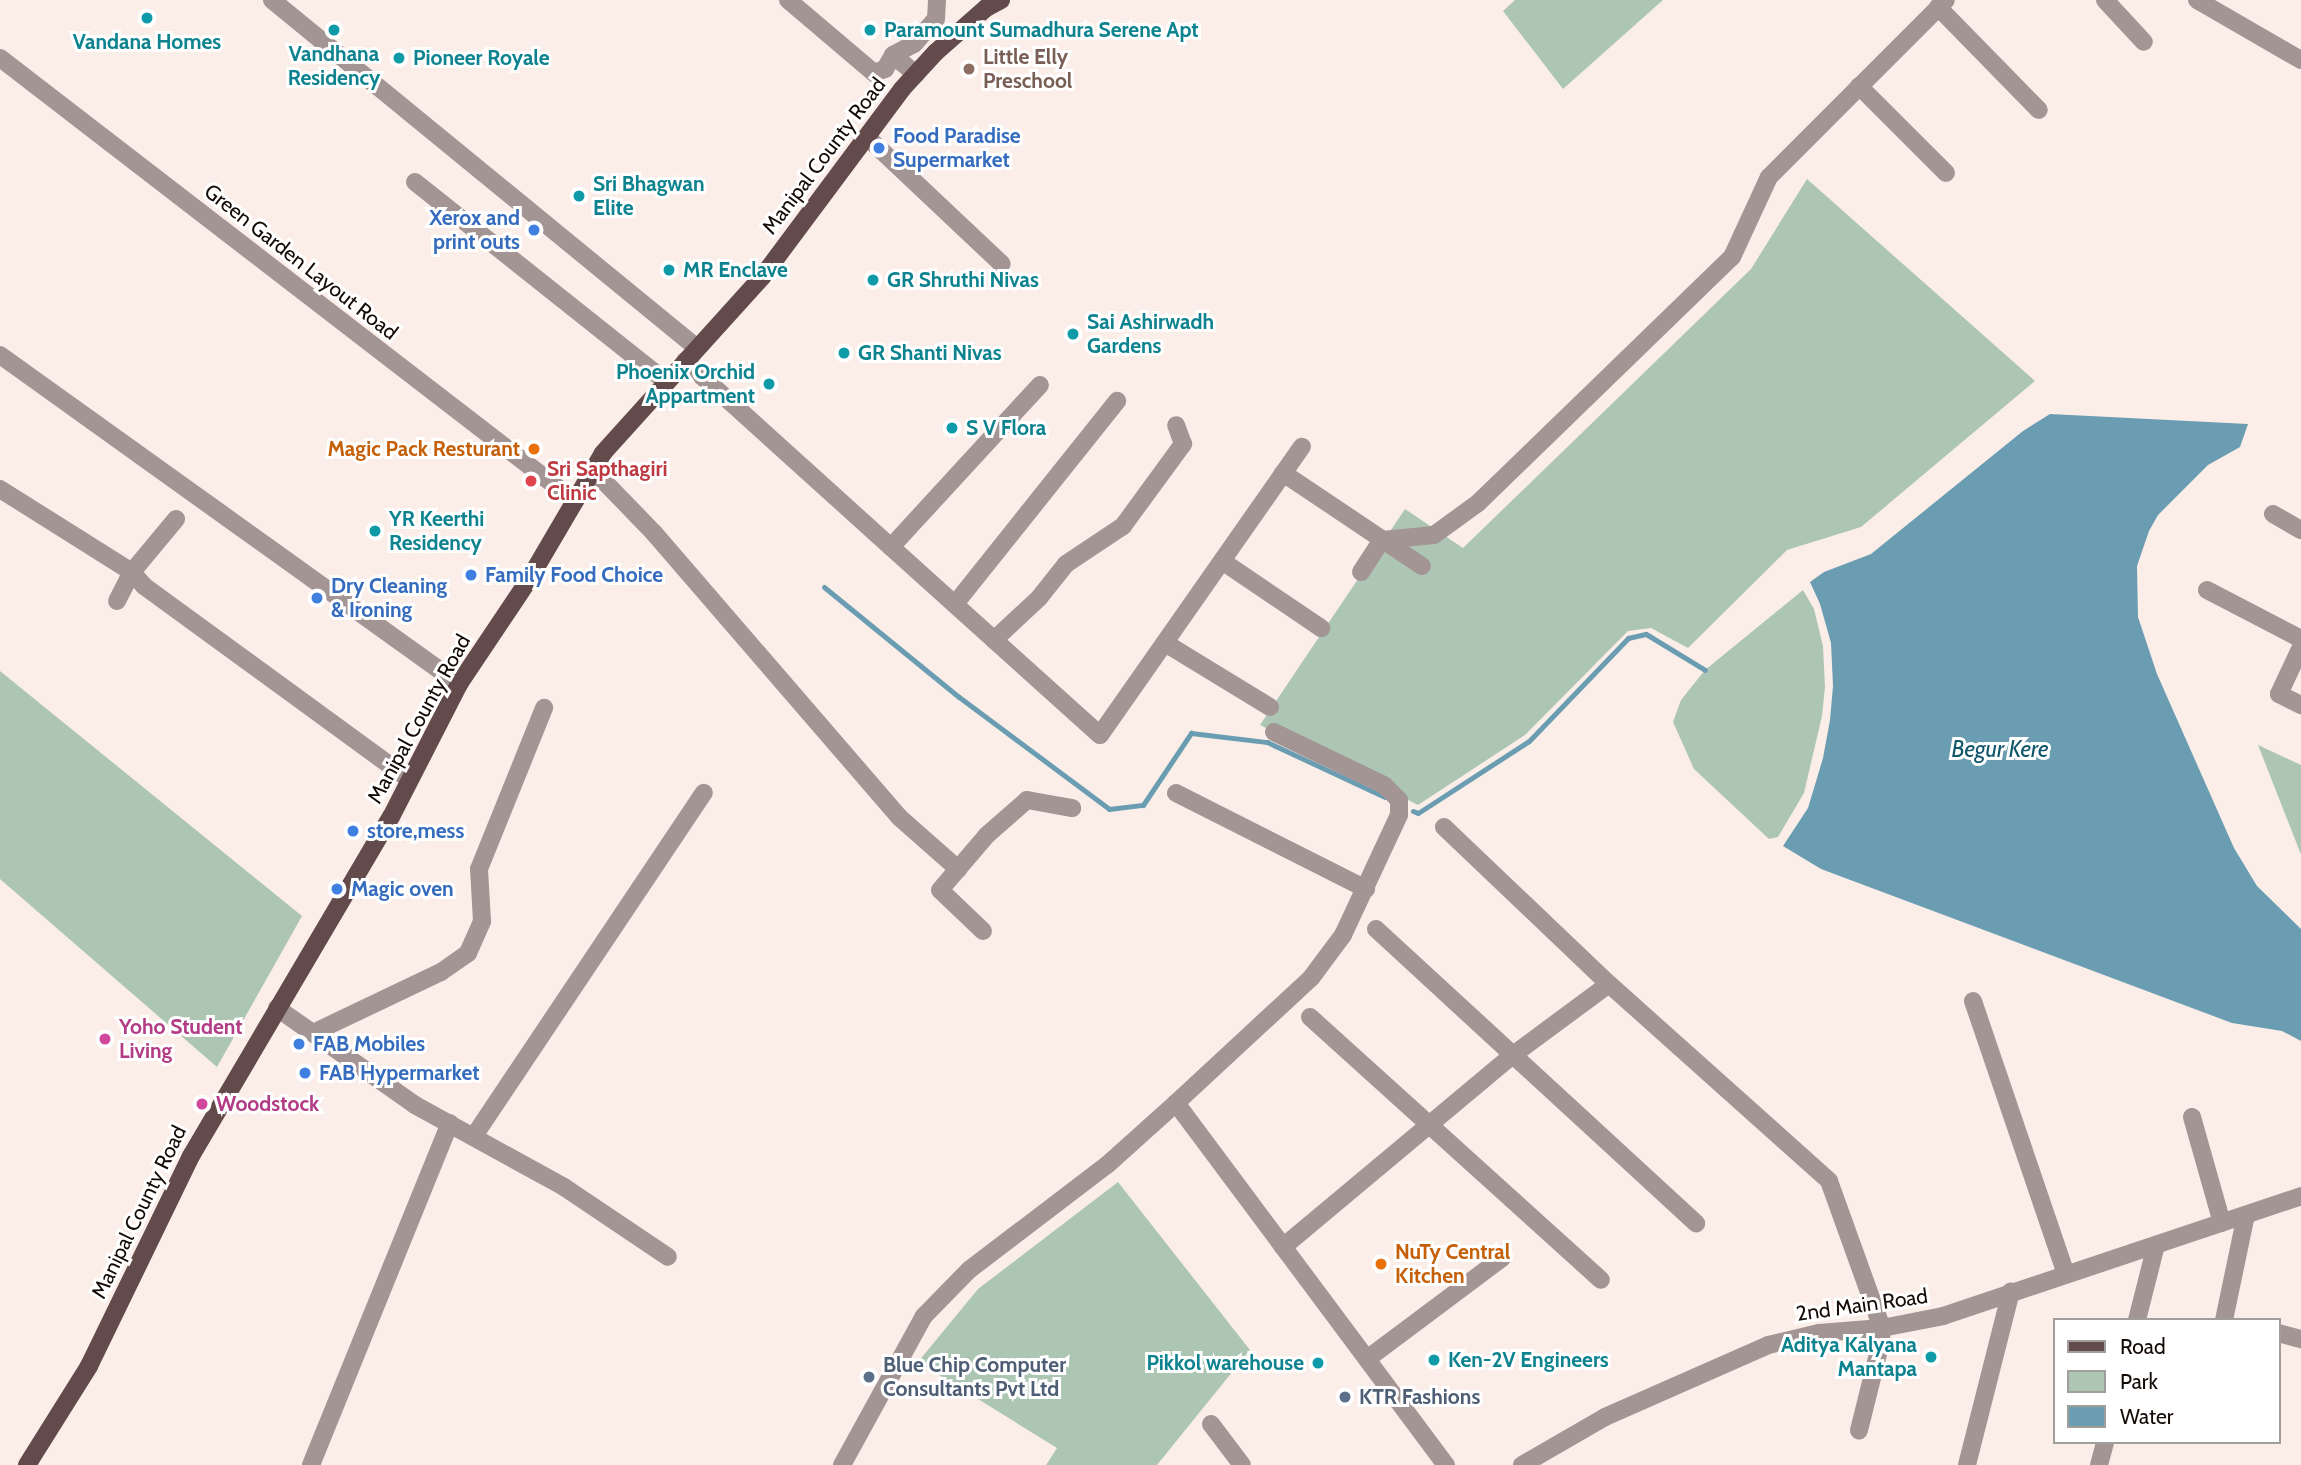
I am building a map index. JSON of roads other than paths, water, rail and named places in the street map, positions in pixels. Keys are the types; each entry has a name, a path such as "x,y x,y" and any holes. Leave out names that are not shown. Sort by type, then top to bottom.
{"main road":[{"name":"Manipal County Road","path":"27,1465 89,1366 191,1156 391,817 459,684 528,581 603,453 762,277 916,74 986,8 1002,0"}],"street":[{"path":"272,0 691,355 891,547 1100,735 1302,447"},
{"path":"788,0 874,73 885,69 893,55 914,44 936,19 937,0"},
{"path":"2105,0 2144,42"},
{"path":"2197,0 2301,60"},
{"path":"1382,540 1434,535 1478,503 1732,257 1769,177 1942,4 2039,110"},
{"path":"893,55 916,74"},
{"name":"Green Garden Layout Road","path":"0,58 575,501"},
{"path":"1859,86 1946,173"},
{"path":"867,137 1002,264"},
{"path":"415,182 666,382"},
{"path":"0,355 459,684"},
{"path":"891,547 1040,385"},
{"path":"955,604 1117,401"},
{"path":"994,640 1039,598 1066,564 1123,526 1183,444 1176,425"},
{"path":"593,470 654,533 900,817 958,869"},
{"path":"1283,473 1422,566"},
{"path":"0,489 132,572 144,586 409,779"},
{"path":"2273,514 2301,530"},
{"path":"117,601 132,572 176,519"},
{"path":"1361,572 1382,540"},
{"path":"1222,561 1321,628"},
{"path":"2207,590 2301,639"},
{"path":"1165,643 1270,707"},
{"path":"2301,648 2278,694 2301,705"},
{"path":"313,1033 440,972 468,953 482,921 479,869 544,708"},
{"path":"842,1465 924,1316 969,1269 1107,1165 1328,960 1366,889 1399,815 1399,800 1384,785 1274,732"},
{"path":"474,1136 704,793"},
{"path":"1175,793 1366,889"},
{"path":"984,930 940,890 987,835 1027,800 1072,808"},
{"path":"1444,827 1609,984 1829,1181 1882,1328 1881,1346 1859,1430"},
{"path":"1376,929 1696,1223"},
{"path":"1283,1247 1513,1055 1609,984"},
{"path":"1973,1001 2066,1274"},
{"path":"277,1008 415,1105 564,1188 668,1257"},
{"path":"1310,1017 1601,1280"},
{"path":"1176,1103 1446,1465"},
{"path":"2192,1117 2222,1223"},
{"path":"311,1465 450,1123"},
{"name":"2nd Main Road","path":"1522,1465 1605,1417 1745,1354 1794,1337 1882,1328 1943,1316 2301,1196"},
{"path":"2226,1318 2246,1215"},
{"path":"2138,1318 2156,1245"},
{"path":"1367,1359 1502,1258"},
{"path":"1967,1465 2011,1291"},
{"path":"2280,1334 2301,1339"},
{"path":"1211,1424 1242,1465"},
{"path":"2099,1465 2104,1444"}],"water":[{"name":"Begur Kere","path":"2050,414 2248,424 2240,447 2208,465 2158,515 2149,531 2137,566 2138,617 2157,674 2234,848 2257,886 2301,929 2301,1041 2282,1031 2232,1023 1821,869 1783,846 1808,808 1823,758 1830,720 1833,686 1831,643 1820,604 1810,582 1824,572 1871,554 2023,431"}],"waterway":[{"path":"824,587 959,697 1109,809 1143,805 1191,733 1267,742 1385,797"},
{"path":"1413,811 1418,813 1529,741 1628,638 1646,634 1705,670"}],"place":[{"name":"Vandana Homes","path":"147,18"},
{"name":"Vandhana Residency","path":"334,30"},
{"name":"Paramount Sumadhura Serene Apt","path":"870,30"},
{"name":"Pioneer Royale","path":"399,58"},
{"name":"Little Elly Preschool","path":"969,69"},
{"name":"Food Paradise Supermarket","path":"879,148"},
{"name":"Sri Bhagwan Elite","path":"579,196"},
{"name":"Xerox and print outs","path":"534,230"},
{"name":"MR Enclave","path":"669,270"},
{"name":"GR Shruthi Nivas","path":"873,280"},
{"name":"Sai Ashirwadh Gardens","path":"1073,334"},
{"name":"GR Shanti Nivas","path":"844,353"},
{"name":"Phoenix Orchid Appartment","path":"769,384"},
{"name":"S V Flora","path":"952,428"},
{"name":"Magic Pack Resturant","path":"534,449"},
{"name":"Sri Sapthagiri Clinic","path":"531,481"},
{"name":"YR Keerthi Residency","path":"375,531"},
{"name":"Family Food Choice","path":"471,575"},
{"name":"Dry Cleaning & Ironing","path":"317,598"},
{"name":"store,mess","path":"353,831"},
{"name":"Magic oven","path":"337,889"},
{"name":"Yoho Student Living","path":"105,1039"},
{"name":"FAB Mobiles","path":"299,1044"},
{"name":"FAB Hypermarket","path":"305,1073"},
{"name":"Woodstock","path":"202,1104"},
{"name":"NuTy Central Kitchen","path":"1381,1264"},
{"name":"Aditya Kalyana Mantapa","path":"1931,1357"},
{"name":"Ken-2V Engineers","path":"1434,1360"},
{"name":"Pikkol warehouse","path":"1318,1363"},
{"name":"Blue Chip Computer Consultants Pvt Ltd","path":"869,1377"},
{"name":"KTR Fashions","path":"1345,1397"}]}
